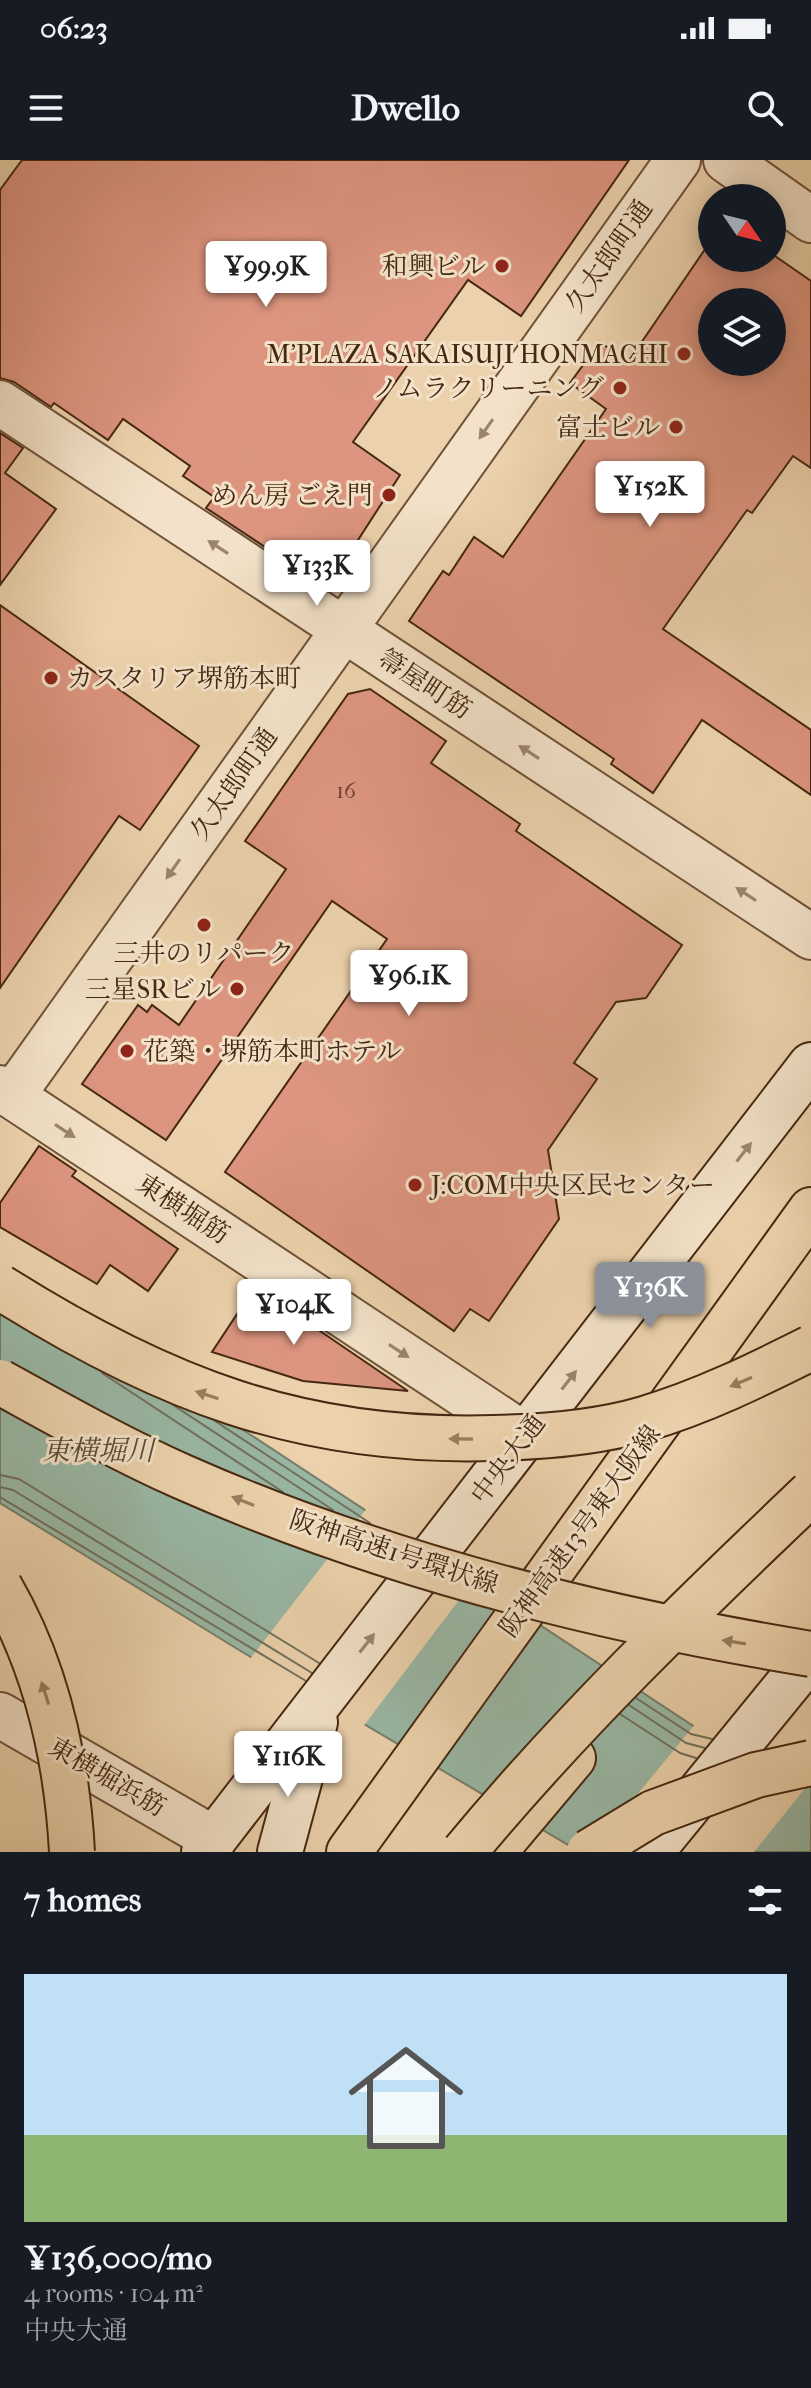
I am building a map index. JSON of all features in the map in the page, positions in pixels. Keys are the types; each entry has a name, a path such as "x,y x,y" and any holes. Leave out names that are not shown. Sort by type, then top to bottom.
{"main road":[{"name":"阪神高速13号東大阪線","path":"349,1852 811,1210"},
{"path":"349,1852 383,1811 811,1218"},
{"path":"0,1287 102,1347 194,1391 283,1419 371,1434 463,1439 552,1436 643,1420 743,1382 811,1348"},
{"name":"阪神高速1号環状線","path":"0,1382 182,1477 308,1527 446,1572 570,1605 694,1635 811,1655"},
{"path":"494,1852 811,1475"},
{"path":"464,1852 545,1757 617,1682 811,1493"},
{"path":"0,1587 34,1659 56,1727 69,1800 72,1852"},
{"path":"589,1852 653,1813 756,1775 811,1763"}],"street":[{"name":"久太郎町通","path":"6,1092 344,630 678,160"},
{"path":"726,160 811,220"},
{"name":"箒屋町筋","path":"0,403 811,937"},
{"name":"中央大通","path":"209,1845 811,1065"},
{"name":"東横堀筋","path":"6,1092 526,1436"},
{"path":"651,1852 811,1655"},
{"path":"280,1852 319,1704"},
{"name":"東横堀浜筋","path":"0,1715 209,1845"}],"water":[{"name":"東横堀川","path":"0,1270 695,1727 811,1751 811,1852 580,1852 239,1650 0,1503"}],"pier":[{"path":"367,1508 475,1579 362,1728 250,1659"},
{"path":"696,1723 811,1747 811,1781 754,1852 590,1852"}],"building":[{"path":"22,160 629,160 521,316 468,280 353,442 400,475 327,588 206,508 214,497 183,476 190,466 123,419 108,440 54,403 51,407 14,382 0,378 0,190"},
{"path":"698,260 698,272 786,272 786,264 811,281 811,468 793,456 752,513 747,510 663,629 811,730 811,795 702,720 653,793 611,764 614,759 409,621 443,571 449,575 474,537 503,557 606,409 570,383 600,342 628,362"},
{"path":"0,433 23,448 5,473 56,509 0,585"},
{"path":"0,605 199,746 140,830 119,816 0,988"},
{"path":"370,689 446,741 431,763 520,824 516,831 682,945 646,998 616,1002 574,1063 597,1079 548,1150 559,1219 489,1321 470,1309 454,1331 225,1172 387,939 332,901 166,1140 82,1084 138,1005 147,1012 152,1005 179,1025 286,869 245,841 348,694"},
{"path":"39,1146 76,1171 72,1176 178,1249 148,1291 110,1265 97,1284 0,1227 0,1203"},
{"path":"255,1287 408,1391 303,1381 212,1352"}],"place":[{"name":"和興ビル","path":"502,266"},
{"name":"M’PLAZA SAKAISUJI HONMACHI","path":"684,354"},
{"name":"ノムラクリーニング","path":"620,388"},
{"name":"富士ビル","path":"676,427"},
{"name":"めん房 ごえ門","path":"389,495"},
{"name":"カスタリア堺筋本町","path":"51,678"},
{"name":"三井のリパーク","path":"204,925"},
{"name":"三星SRビル","path":"237,989"},
{"name":"花築・堺筋本町ホテル","path":"127,1051"},
{"name":"J:COM中央区民センター","path":"415,1185"}]}
